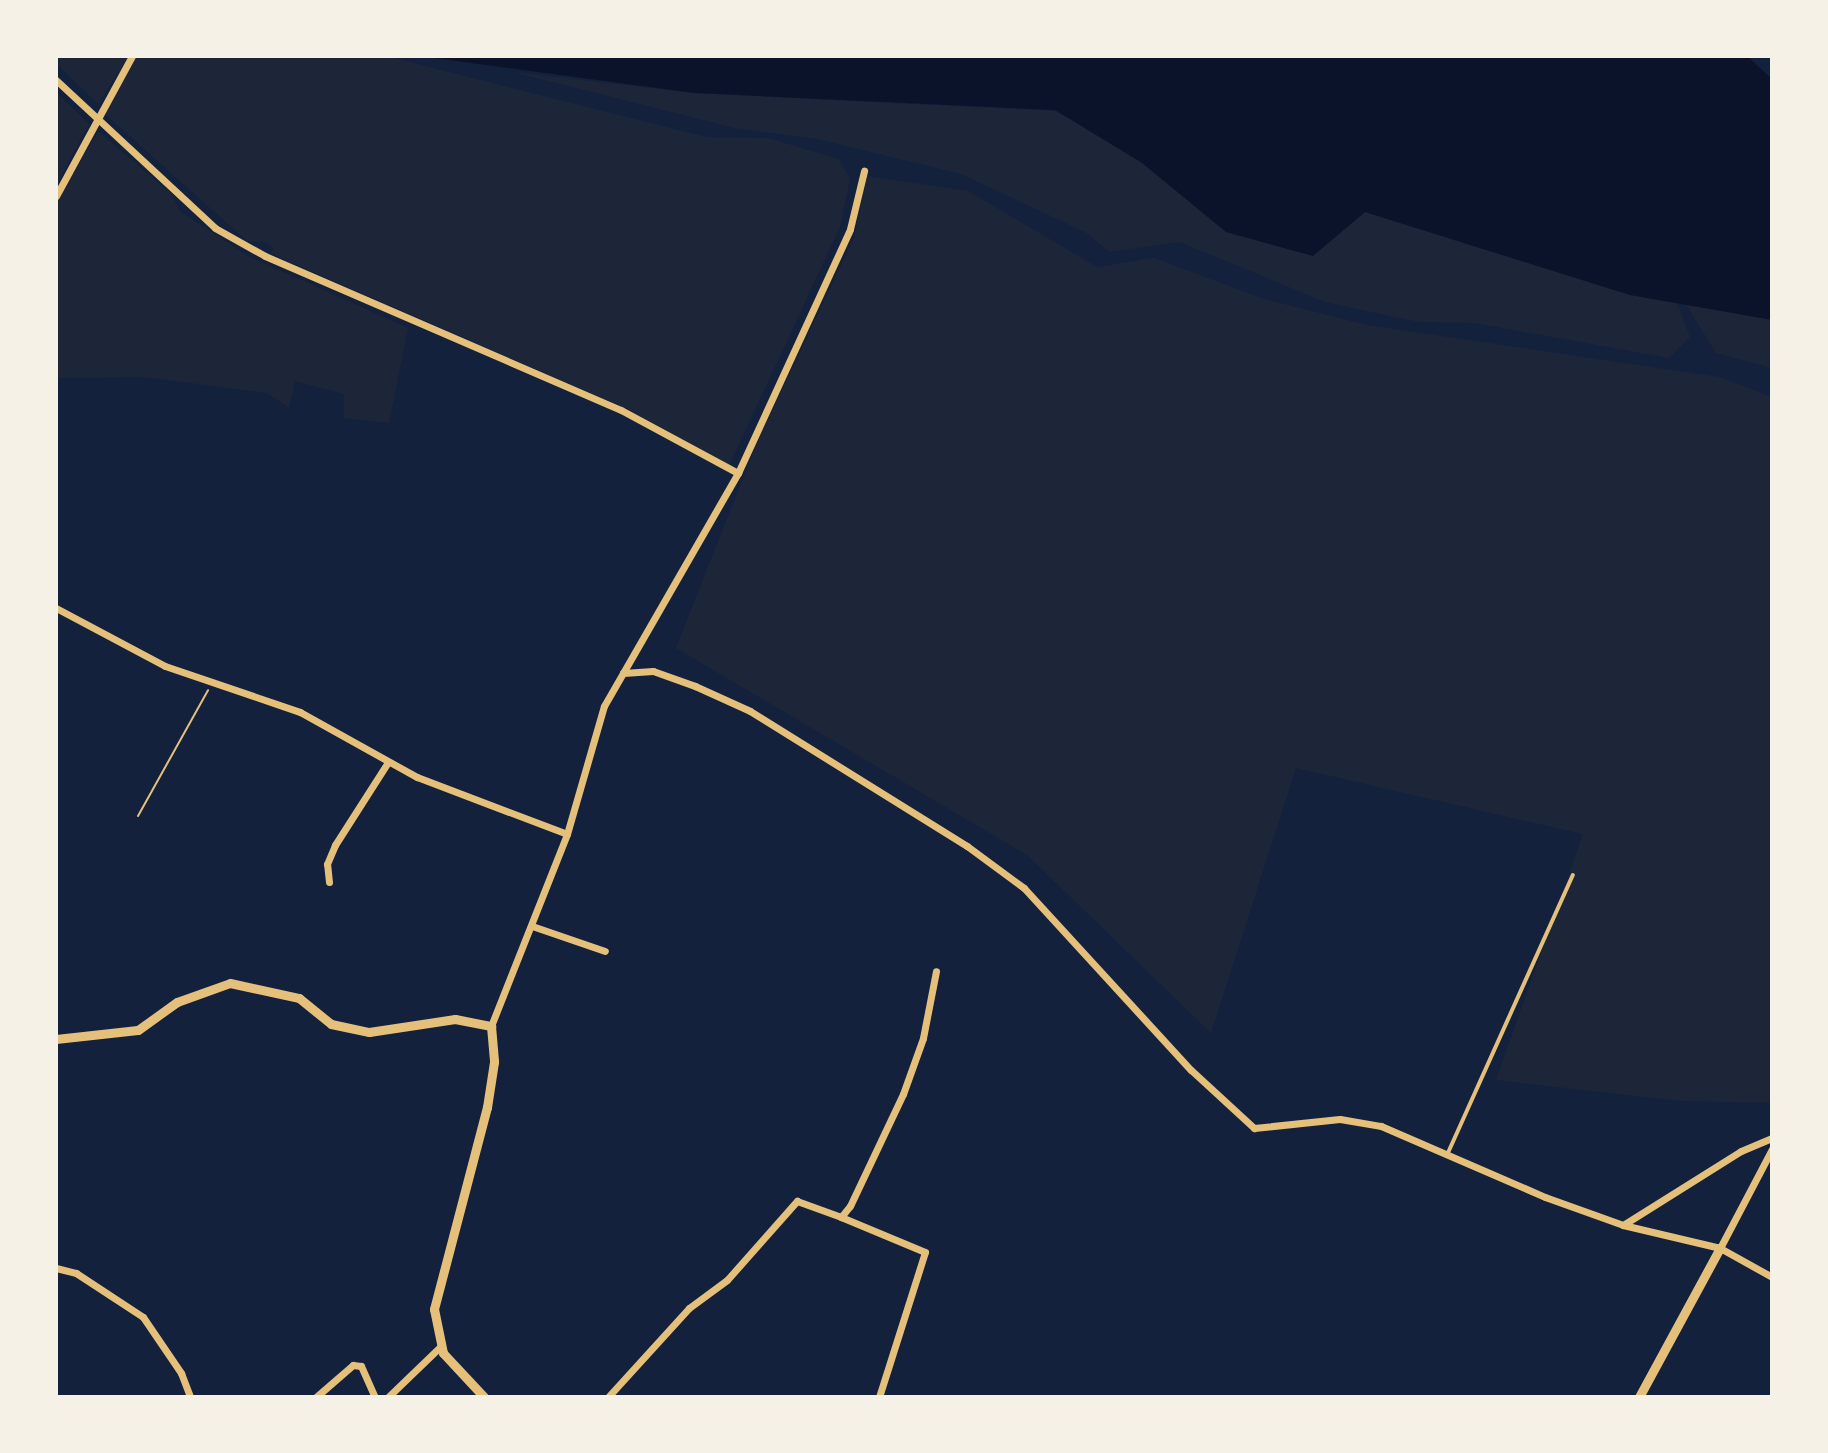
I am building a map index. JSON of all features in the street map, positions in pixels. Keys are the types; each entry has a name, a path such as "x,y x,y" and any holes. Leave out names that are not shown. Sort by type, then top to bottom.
{"street":[{"path":"56,196 132,56"},
{"path":"56,80 96,122 186,196 215,228 265,256 621,410 738,473"},
{"path":"484,1397 440,1347 434,1309 487,1107 494,1062 491,1026 567,834 604,706 738,473 850,229 864,171"},
{"path":"56,608 210,685 262,696 300,712 388,762 448,791 567,834"},
{"path":"623,673 653,671 750,711 967,846 1024,888 1191,1070 1254,1128 1356,1120 1473,1169 1623,1225 1720,1248 1772,1277"},
{"path":"329,882 327,864 335,845 388,762"},
{"path":"532,926 605,951"},
{"path":"841,1217 903,1094 923,1038 936,971"},
{"path":"56,1039 138,1030 177,1002 230,983 299,998 331,1024 369,1032 455,1019 491,1026"},
{"path":"1623,1225 1741,1151 1772,1138"},
{"path":"1639,1397 1772,1149"},
{"path":"608,1397 689,1308 727,1280 797,1201 925,1252 879,1397"},
{"path":"56,1268 76,1273 143,1317 181,1373 190,1397"},
{"path":"388,1397 440,1347"},
{"path":"316,1397 353,1365 361,1366 375,1397"}],"lane":[{"path":"1446,1158 1573,875"}],"path":[{"path":"138,816 210,685"}],"shaded area":[{"path":"56,56 129,56 98,104 59,66"},
{"path":"137,56 386,56 706,137 768,138 839,159 850,179 840,227 726,472 627,409 270,253 274,248 265,242 247,241 105,114"},
{"path":"420,56 1747,56 1772,79 1772,320 1630,295 1365,212 1313,256 1226,232 1142,163 1055,110 694,93"},
{"path":"513,72 694,93 1055,111 1313,255 1365,212 1630,295 1676,301 1690,337 1669,358 1475,323 1419,322 1325,302 1180,242 1110,252 1085,232 961,174 817,139 735,128"},
{"path":"56,92 89,124 56,186"},
{"path":"98,131 171,194 181,212 248,256 408,328 389,423 344,418 344,394 295,381 289,408 267,393 144,377 56,378 56,202"},
{"path":"867,176 968,191 1097,267 1154,258 1264,299 1367,325 1719,377 1772,397 1772,1103 1681,1101 1496,1080 1583,834 1296,768 1211,1033 1027,855 676,648 756,445 854,238"},
{"path":"1684,301 1772,320 1772,368 1716,353"}]}
